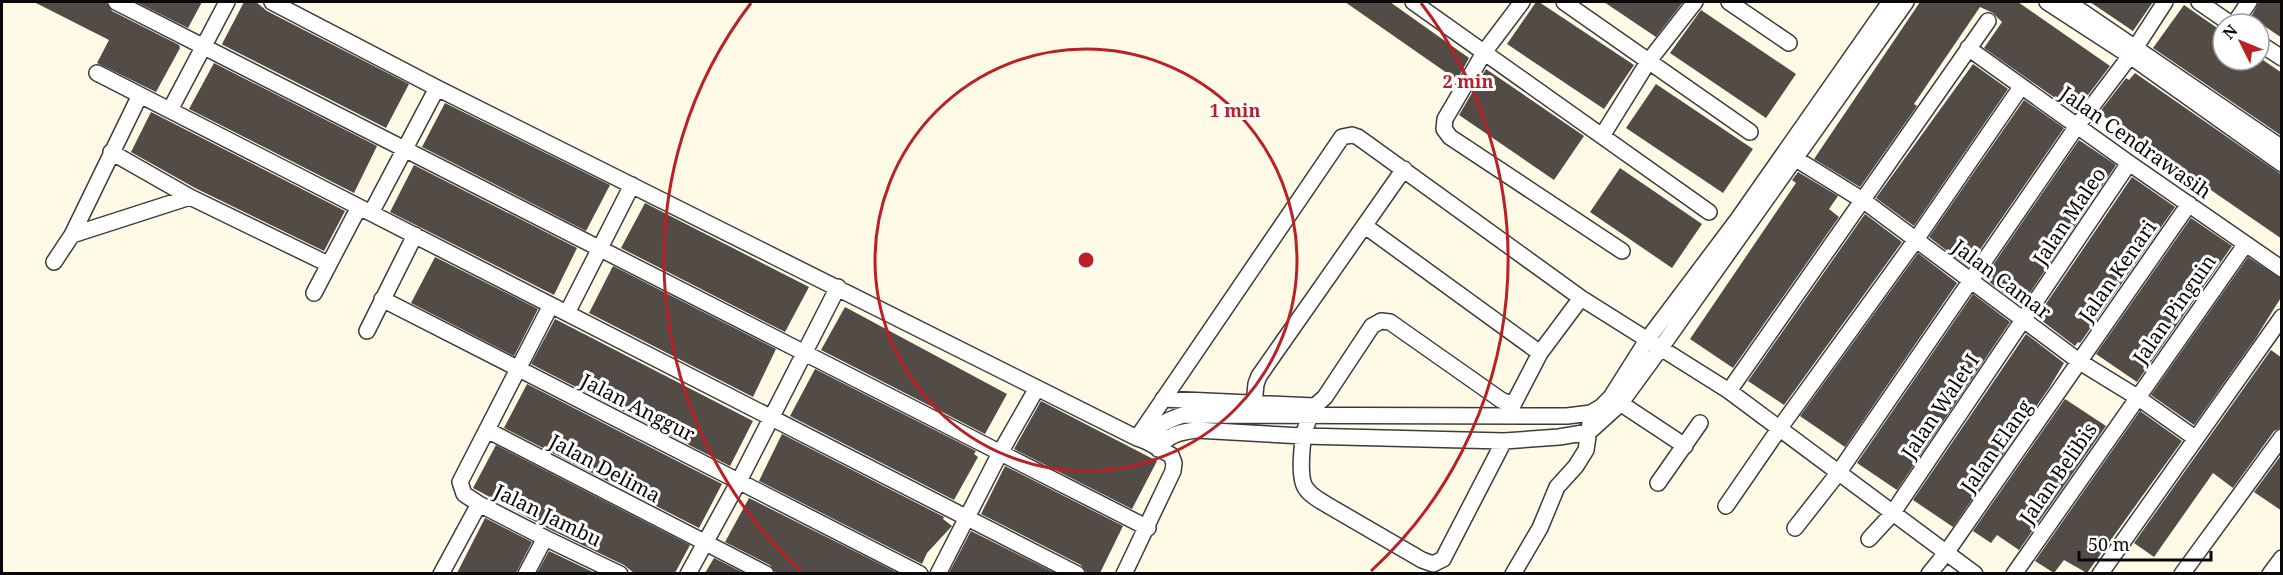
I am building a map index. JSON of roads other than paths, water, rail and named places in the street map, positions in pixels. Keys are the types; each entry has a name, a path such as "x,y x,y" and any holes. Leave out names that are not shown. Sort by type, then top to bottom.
{"street":[{"path":"116,2 1148,528"},
{"path":"170,111 227,2"},
{"path":"272,2 1171,455 1174,463 1173,471 1148,528 1124,573"},
{"path":"1413,2 1709,212"},
{"path":"1522,2 1485,51 1445,119 1444,129 1450,137 1622,251"},
{"path":"1563,2 1750,132"},
{"path":"1602,136 1648,62 1695,2"},
{"path":"1729,2 1789,42"},
{"path":"1790,155 1890,2"},
{"path":"1148,443 1170,437 1181,431 1196,430 1303,436 1504,441 1559,437 1589,432 1615,400 1790,155 1906,2"},
{"path":"2047,2 2133,52 2282,148"},
{"path":"2068,2 2282,164"},
{"path":"1795,528 1839,472 2077,126 2133,52 2165,2"},
{"path":"2199,2 2214,12"},
{"path":"1729,391 1988,21"},
{"name":"Jalan Cendrawasih","path":"1968,48 2245,245 2282,268"},
{"path":"97,73 1077,573"},
{"path":"314,293 328,264 404,149 437,87"},
{"path":"1726,506 1916,241 2021,87"},
{"path":"54,262 72,235 140,95"},
{"path":"1148,443 1164,399 1342,137 1352,135 1404,169 1581,298 1729,391 1892,514 1975,573"},
{"path":"111,152 190,197 328,264"},
{"name":"Jalan Camar","path":"1790,155 1864,201 2080,362 2137,397 2195,438"},
{"name":"Jalan Maleo","path":"2024,321 2129,163"},
{"path":"1254,404 1259,376 1404,169"},
{"path":"567,313 632,185"},
{"path":"72,235 190,197"},
{"name":"Jalan Kenari","path":"2080,362 2189,204"},
{"path":"1365,226 1540,353"},
{"path":"367,331 415,235"},
{"name":"Jalan Pinguin","path":"2137,397 2245,245"},
{"path":"687,573 739,481 838,286"},
{"path":"1511,411 1540,353 1581,298"},
{"name":"Jalan Anggur","path":"382,299 920,573"},
{"path":"487,430 551,305"},
{"path":"1164,399 1310,410 1321,403 1372,326 1381,321 1390,322 1501,400 1511,411"},
{"name":"Jalan Walet I","path":"1869,539 1892,514 2024,321"},
{"path":"2100,573 2195,438 2279,328"},
{"name":"Jalan Elang","path":"1929,573 1946,553 2080,362"},
{"path":"938,573 1000,453 1037,388"},
{"name":"Jalan Belibis","path":"2014,573 2137,397"},
{"path":"1148,443 1161,424 1184,415 1310,410 1511,411 1574,416 1591,413 1615,400"},
{"path":"1615,400 1685,446"},
{"path":"1310,410 1303,436 1302,473 1305,486 1315,497 1422,560 1433,564 1443,559 1504,441"},
{"path":"1513,573 1540,528 1557,487 1586,450 1591,413"},
{"path":"1658,483 1700,423"},
{"name":"Jalan Jambu","path":"487,430 460,482 464,494 478,504 611,571"},
{"name":"Jalan Delima","path":"487,430 766,573"},
{"path":"2182,573 2282,437"},
{"path":"441,573 478,504"},
{"path":"526,573 545,538"},
{"path":"2270,573 2282,558"}]}
